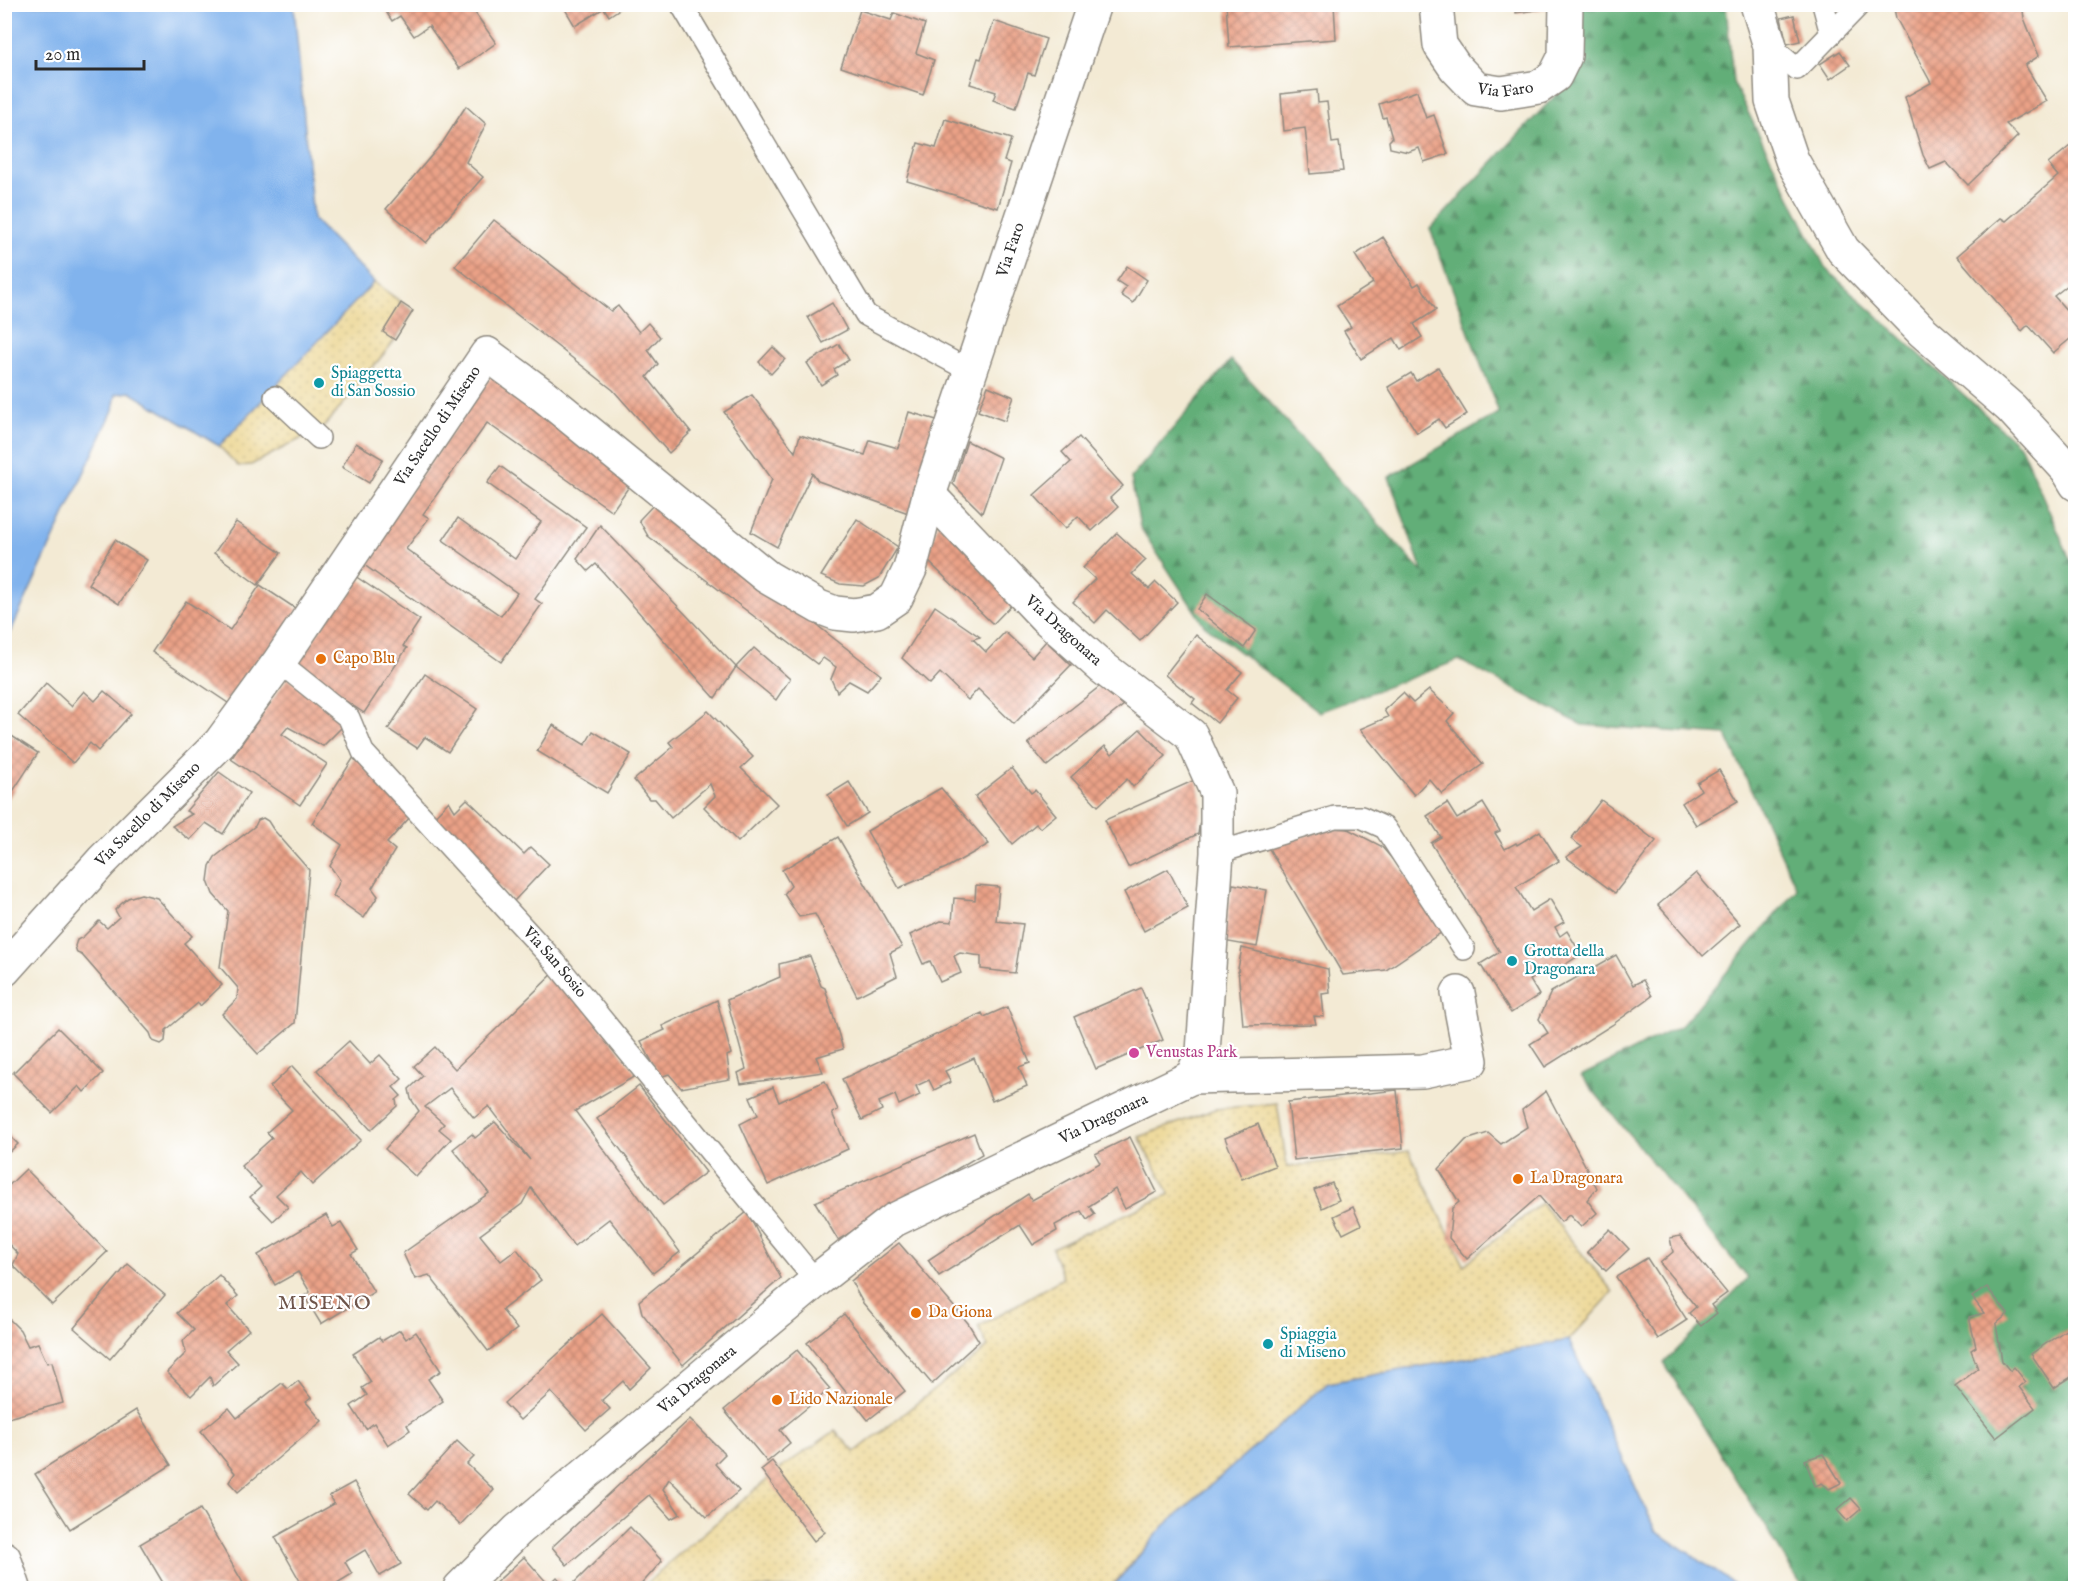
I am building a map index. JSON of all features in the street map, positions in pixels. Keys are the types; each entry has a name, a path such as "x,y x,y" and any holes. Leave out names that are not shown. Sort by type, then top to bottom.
{"street":[{"name":"Via Faro","path":"929,495 1094,4"},
{"name":"Via Faro","path":"1436,4 1440,45 1455,67 1476,89 1502,93 1539,87 1555,76 1565,56 1566,4"},
{"path":"1757,4 1770,46 1772,101 1792,160 1843,250 1922,331 2011,408 2067,469 2076,484"},
{"name":"Via Sacello di Miseno","path":"4,970 102,861 220,743 279,662 487,354 543,395 767,577 819,607 835,613 854,615 877,611 896,598 910,569 929,495"},
{"name":"Via Dragonara","path":"460,1588 518,1530 816,1281 894,1220 1192,1077 1203,1052 1217,853 1217,793 1191,735 1103,668 1044,616 929,495"},
{"path":"1192,1077 1423,1071 1471,1061 1458,993"},
{"path":"4,1558 14,1588"}],"lane":[{"path":"681,4 866,315 972,372"},
{"path":"1823,4 1831,34"},
{"path":"1770,46 1797,69 1860,4"},
{"path":"275,398 319,438"},
{"name":"Via San Sosio","path":"279,662 349,718 363,752 555,962 816,1281"},
{"path":"1217,853 1335,817 1361,817 1385,828 1464,949"}],"green space":[{"path":"1580,5 1726,5 1733,82 1826,269 2021,447 2075,570 2075,1588 1803,1588 1664,1363 1748,1278 1581,1076 1682,1025 1797,889 1726,735 1582,725 1459,660 1319,712 1204,625 1140,527 1131,478 1231,360 1423,573 1389,477 1499,413 1430,229 1579,70"}],"sand":[{"name":"Spiaggetta di San Sossio","path":"374,282 413,311 395,340 325,426 251,465 238,466 219,446"},
{"name":"Spiaggia di Miseno","path":"1277,1103 1287,1167 1409,1151 1464,1265 1541,1203 1613,1292 1569,1340 1328,1383 1164,1526 1110,1588 642,1588 781,1468 835,1431 855,1452 988,1347 978,1327 1063,1278 1052,1248 1170,1194 1139,1137 1216,1109"}],"water":[{"path":"5,5 294,5 313,219 374,282 219,446 130,392 116,394 113,410 5,644"},
{"path":"1569,1340 1655,1530 1740,1588 1112,1588 1164,1526 1328,1383"}],"building":[{"path":"381,4 469,4 496,43 459,69 429,26 414,36 400,16 392,21"},
{"path":"562,4 627,4 609,16 604,8 575,26"},
{"path":"1226,4 1334,4 1336,39 1229,47"},
{"path":"1514,4 1550,4 1551,8 1516,13"},
{"path":"1893,4 2022,4 2024,18 2039,56 2025,65 2047,101 2006,124 2018,136 1968,185 1946,162 1930,169 1923,155 1905,97 1931,83 1896,18"},
{"path":"860,10 891,20 894,13 925,24 916,53 934,60 923,95 841,67"},
{"path":"1794,15 1800,41 1787,44 1781,18"},
{"path":"994,21 1046,39 1034,75 1028,73 1016,108 993,100 996,92 970,84"},
{"path":"1840,51 1850,65 1830,79 1820,64"},
{"path":"1317,90 1318,103 1327,102 1332,143 1339,142 1343,171 1310,174 1305,128 1284,131 1281,94"},
{"path":"1417,91 1426,118 1434,115 1448,154 1424,162 1419,148 1408,152 1390,148 1389,141 1392,138 1386,117 1383,118 1379,104"},
{"path":"466,106 486,124 466,162 483,177 426,243 386,209 443,142"},
{"path":"945,119 1011,139 1004,161 1011,163 998,208 907,181 918,143 936,148"},
{"path":"2076,141 2076,289 2073,291 2068,285 2054,296 2076,321 2076,334 2053,353 2028,325 2022,331 1957,256 2001,218 2006,221 2058,176 2048,164"},
{"path":"494,220 611,311 618,306 639,332 648,323 660,337 648,350 658,364 647,377 691,432 669,453 613,390 455,266"},
{"path":"1383,237 1414,286 1419,283 1436,310 1414,324 1422,337 1401,350 1394,338 1361,359 1344,331 1351,327 1337,306 1373,283 1355,255"},
{"path":"1127,266 1147,280 1133,303 1121,295 1126,287 1117,281"},
{"path":"401,303 413,311 395,340 383,332"},
{"path":"832,303 847,330 823,343 808,317"},
{"path":"839,344 849,360 834,369 837,375 821,385 807,363"},
{"path":"773,347 785,359 771,374 759,362"},
{"path":"1438,367 1467,414 1445,428 1439,419 1417,433 1388,387 1411,373 1416,381"},
{"path":"493,374 637,475 612,511 487,423 423,514 429,518 406,549 501,616 517,593 443,540 458,518 515,559 541,522 487,483 500,466 586,527 535,599 542,604 501,662 360,562"},
{"path":"988,386 1014,397 1005,421 978,411"},
{"path":"752,395 795,452 800,435 865,455 870,440 898,448 909,412 947,423 914,515 818,481 812,473 777,547 751,532 772,479 724,412"},
{"path":"1079,437 1123,486 1110,498 1118,507 1092,531 1078,516 1065,529 1034,495 1071,462 1062,452"},
{"path":"967,441 1001,458 982,513 953,484"},
{"path":"356,443 383,459 369,483 342,467"},
{"path":"657,501 881,675 867,691 849,681 837,692 831,679 836,667 823,658 817,664 648,536 639,520"},
{"path":"857,519 898,547 879,578 864,586 840,584 821,576"},
{"path":"939,520 1019,597 993,624 926,559"},
{"path":"236,522 281,553 258,585 214,553"},
{"path":"600,525 736,667 715,698 596,564 588,571 577,559"},
{"path":"1117,533 1146,560 1132,574 1149,589 1156,582 1177,602 1140,641 1107,610 1095,623 1073,602 1095,579 1083,568"},
{"path":"115,540 147,560 119,604 88,584"},
{"path":"355,576 420,620 403,646 407,648 364,713 295,667"},
{"path":"260,585 298,610 234,707 152,652 186,601 230,630"},
{"path":"1207,594 1256,630 1244,648 1197,609"},
{"path":"935,606 980,637 973,639 986,652 1005,632 1032,657 1046,641 1071,665 1014,724 978,689 968,700 940,673 930,684 902,658"},
{"path":"1196,635 1242,672 1227,690 1237,698 1217,723 1192,703 1195,699 1165,675"},
{"path":"754,648 790,679 776,700 736,667"},
{"path":"425,674 477,709 448,752 425,737 417,748 388,729"},
{"path":"288,677 346,723 323,746 288,727 282,734 327,764 300,805 231,759"},
{"path":"46,683 71,706 84,691 95,701 104,691 131,714 98,751 90,743 73,763 18,715"},
{"path":"1104,683 1129,701 1047,766 1028,743"},
{"path":"1429,690 1454,713 1447,721 1483,764 1442,794 1429,779 1414,795 1360,729 1388,717 1384,710 1403,693 1413,703"},
{"path":"708,711 753,757 741,768 777,804 738,842 704,807 715,796 710,784 671,818 655,799 649,799 634,780 673,747 669,742"},
{"path":"553,725 585,745 593,731 631,754 607,793 537,751"},
{"path":"1140,729 1166,756 1133,787 1127,779 1098,806 1071,777 1105,746 1112,754"},
{"path":"4,731 38,753 4,805"},
{"path":"356,754 411,816 387,843 395,850 372,888 378,896 364,918 333,896 340,880 330,866 342,845 312,823"},
{"path":"1012,768 1031,793 1035,790 1056,815 1040,828 1036,824 1012,844 975,797"},
{"path":"1719,770 1738,801 1696,825 1682,803 1701,790 1697,783"},
{"path":"219,772 249,793 223,834 206,823 190,840 172,826 192,814 186,811"},
{"path":"1197,779 1202,805 1198,834 1128,867 1105,820"},
{"path":"849,782 868,813 847,826 828,795"},
{"path":"941,788 989,844 946,868 899,888 867,831"},
{"path":"467,799 524,854 531,847 549,864 514,901 430,821 449,801 455,811"},
{"path":"1601,800 1656,841 1615,893 1566,857 1582,847 1571,839"},
{"path":"1447,803 1457,819 1483,803 1500,831 1495,833 1505,849 1516,843 1517,845 1540,831 1559,861 1516,887 1531,911 1550,899 1564,922 1555,927 1560,936 1567,931 1581,954 1554,972 1551,967 1530,980 1539,995 1511,1013 1480,964 1500,952 1431,843 1441,837 1427,816"},
{"path":"263,818 309,870 295,1023 258,1054 222,1014 237,999 238,988 220,967 228,911 213,894 208,881 210,866 215,857"},
{"path":"1327,828 1348,829 1381,846 1406,875 1445,930 1386,970 1343,975 1268,847"},
{"path":"838,837 902,947 890,953 897,976 857,996 815,914 799,917 784,894 791,886 782,870"},
{"path":"1168,869 1188,908 1144,931 1124,892"},
{"path":"1696,873 1740,924 1703,956 1658,905"},
{"path":"1233,884 1267,890 1257,947 1223,941"},
{"path":"976,885 999,887 996,921 1023,924 1015,973 981,969 981,956 960,953 954,956 961,973 940,982 930,961 923,964 910,935 941,921 952,922 954,898 975,900"},
{"path":"141,894 157,898 192,936 184,943 222,985 200,1006 198,1003 166,1030 165,1041 161,1044 153,1041 150,1033 82,955 77,953 75,946 77,940 99,921 107,928 119,917 115,910 121,904 128,898"},
{"path":"1242,948 1328,969 1330,993 1322,994 1324,1017 1314,1016 1316,1024 1243,1025 1238,969"},
{"path":"1616,955 1633,985 1643,980 1652,996 1612,1025 1545,1067 1530,1044 1548,1033 1539,1019 1551,992"},
{"path":"810,956 821,986 825,988 843,1049 816,1057 823,1072 741,1084 738,1073 746,1069 727,1000 780,977 779,964"},
{"path":"559,968 637,1075 575,1111 680,1252 653,1273 609,1219 574,1246 531,1188 522,1204 480,1235 501,1261 517,1249 541,1280 502,1310 517,1329 488,1351 429,1275 415,1279 403,1253 489,1193 453,1149 472,1134 475,1138 495,1122 530,1160 489,1106 474,1118 450,1088 425,1107 444,1124 439,1129 451,1139 416,1177 385,1149 419,1111 411,1099 409,1089 423,1076 414,1066 435,1047 455,1069"},
{"path":"1141,988 1163,1040 1096,1069 1074,1017"},
{"path":"717,1000 731,1054 727,1056 730,1079 681,1088 669,1074 660,1077 641,1041 665,1030 662,1026"},
{"path":"1007,1007 1030,1063 1019,1067 1027,1086 992,1101 974,1058 945,1071 951,1082 934,1090 929,1080 916,1086 920,1095 899,1105 895,1095 879,1102 882,1110 862,1120 842,1079 982,1013 984,1017"},
{"path":"58,1028 103,1073 84,1092 79,1086 52,1113 13,1073"},
{"path":"349,1041 370,1064 380,1055 402,1079 393,1087 401,1096 396,1100 397,1106 371,1130 317,1070"},
{"path":"292,1066 361,1140 312,1185 301,1172 276,1195 288,1207 273,1221 250,1197 261,1187 241,1166 272,1138 267,1132 292,1110 270,1087"},
{"path":"825,1081 838,1110 832,1113 848,1149 768,1185 740,1124 758,1115 750,1097 773,1087 779,1102"},
{"path":"639,1086 706,1172 663,1205 597,1119"},
{"path":"1397,1090 1403,1148 1294,1160 1288,1102"},
{"name":"La Dragonara","path":"1546,1091 1597,1188 1587,1200 1597,1213 1581,1227 1569,1215 1561,1222 1539,1196 1467,1259 1449,1238 1452,1208 1459,1202 1439,1169 1466,1140 1488,1133 1501,1144 1527,1127 1522,1110"},
{"path":"1258,1124 1275,1166 1242,1179 1225,1138"},
{"path":"4,1130 18,1144 4,1157"},
{"path":"974,1133 982,1154 838,1240 815,1202"},
{"path":"1130,1137 1157,1192 1125,1209 1115,1189 1089,1206 1095,1214 1087,1220 1081,1211 1055,1225 1057,1231 1033,1245 1020,1225 939,1276 928,1260 1028,1194 1032,1200 1100,1163 1095,1154"},
{"path":"26,1169 107,1252 52,1305 13,1265 18,1254 4,1239 4,1190"},
{"path":"1332,1183 1339,1200 1322,1208 1314,1190"},
{"path":"1353,1207 1361,1225 1343,1234 1334,1216"},
{"path":"747,1212 781,1278 683,1365 642,1313 639,1301"},
{"path":"326,1215 333,1227 341,1223 358,1250 351,1254 374,1292 321,1324 304,1296 310,1292 298,1272 275,1285 258,1255"},
{"path":"1610,1229 1629,1249 1606,1271 1587,1252"},
{"path":"1680,1236 1727,1293 1711,1305 1717,1313 1701,1326 1689,1313 1696,1307 1660,1263 1673,1252 1670,1238"},
{"path":"899,1243 968,1323 979,1341 932,1384 863,1303 851,1281"},
{"path":"1647,1258 1687,1320 1658,1339 1616,1277"},
{"path":"128,1264 165,1295 110,1359 74,1328"},
{"path":"219,1275 238,1296 227,1305 249,1330 226,1350 238,1363 213,1386 210,1377 191,1396 167,1372 186,1353 183,1341 194,1330 177,1313"},
{"path":"1987,1287 2008,1314 1996,1324 2002,1361 2010,1371 2014,1367 2026,1382 2019,1387 2035,1408 1996,1438 1955,1386 1978,1369 1971,1350 1976,1347 1969,1317 1984,1313 1972,1297"},
{"path":"4,1314 20,1330 28,1346 38,1343 47,1363 52,1362 63,1403 4,1419"},
{"path":"602,1314 651,1368 629,1389 623,1381 602,1400 610,1409 586,1430 551,1392 520,1420 504,1403"},
{"path":"844,1314 905,1391 868,1420 807,1343"},
{"path":"2073,1325 2076,1329 2076,1374 2054,1388 2031,1354"},
{"path":"400,1330 406,1339 416,1332 441,1371 428,1379 443,1401 407,1425 410,1430 388,1445 374,1423 366,1429 351,1406 367,1395 362,1388 371,1382 353,1354 379,1337 382,1341"},
{"name":"Lido Nazionale","path":"797,1350 830,1389 780,1430 790,1443 767,1462 724,1410"},
{"path":"298,1381 311,1398 306,1402 322,1421 238,1492 229,1482 235,1473 201,1431 229,1408 237,1418 282,1383 288,1389"},
{"path":"136,1410 171,1465 70,1529 35,1474"},
{"path":"690,1419 725,1454 715,1464 739,1491 707,1517 669,1479 663,1489 680,1514 671,1519 649,1495 567,1565 552,1547"},
{"path":"457,1441 474,1457 467,1464 494,1490 460,1525 435,1501 427,1510 409,1494"},
{"path":"1823,1454 1841,1483 1829,1489 1822,1483 1815,1486 1805,1460"},
{"path":"772,1461 825,1532 814,1541 761,1470"},
{"path":"354,1482 401,1564 380,1576 365,1550 345,1562 352,1574 337,1583 340,1588 304,1588 275,1537 334,1504 329,1496"},
{"path":"1851,1498 1861,1509 1847,1521 1837,1510"},
{"path":"200,1509 246,1588 166,1588 140,1544"},
{"path":"630,1527 662,1561 638,1588 569,1588"},
{"path":"524,1557 549,1585 557,1577 566,1587 490,1588"}],"place":[{"name":"Spiaggetta di San Sossio","path":"319,383"},
{"name":"Capo Blu","path":"321,659"},
{"name":"Grotta della Dragonara","path":"1512,961"},
{"name":"Venustas Park","path":"1134,1053"},
{"name":"La Dragonara","path":"1518,1179"},
{"name":"Da Giona","path":"916,1313"},
{"name":"Spiaggia di Miseno","path":"1268,1344"},
{"name":"Lido Nazionale","path":"777,1400"}],"district":[{"name":"MISENO","path":"325,1303"}]}
